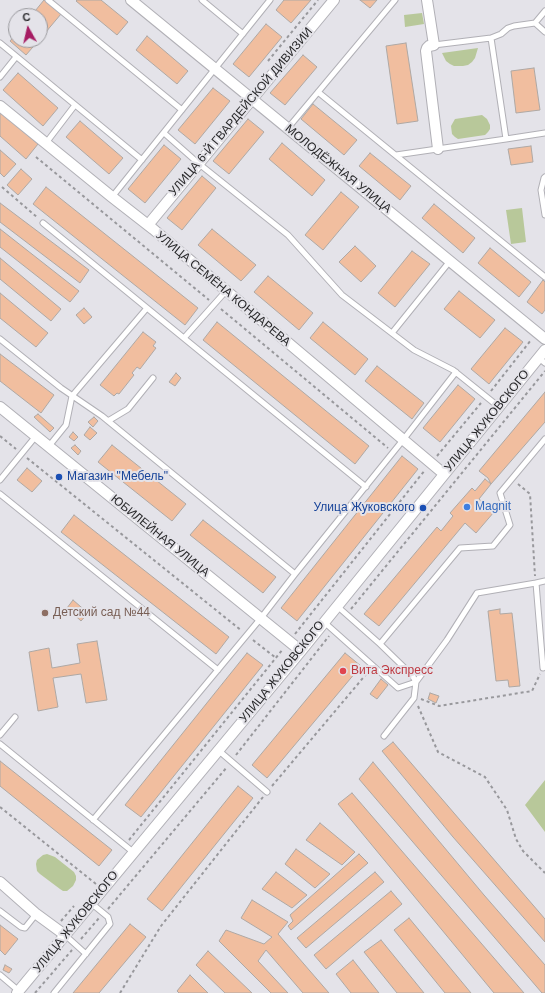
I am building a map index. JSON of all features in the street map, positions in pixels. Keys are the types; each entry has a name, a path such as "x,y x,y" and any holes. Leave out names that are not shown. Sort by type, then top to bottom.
{"street":[{"name":"МОЛОДЁЖНАЯ УЛИЦА","path":"131,0 541,336"},
{"name":"УЛИЦА 6-Й ГВАРДЕЙСКОЙ ДИВИЗИИ","path":"148,225 334,0"},
{"path":"427,0 434,45 427,48 426,51 438,149"},
{"name":"УЛИЦА СЕМЁНА КОНДАРЕВА","path":"0,106 148,225 444,474"},
{"name":"УЛИЦА ЖУКОВСКОГО","path":"19,992 102,889 301,651 499,407 543,357"},
{"name":"ЮБИЛЕЙНАЯ УЛИЦА","path":"0,407 301,651"},
{"path":"0,882 36,913 65,935"}],"lane":[{"path":"48,0 55,2 182,110"},
{"path":"202,0 243,34"},
{"path":"112,197 270,0"},
{"path":"288,128 395,0"},
{"path":"434,45 491,38 501,34 508,28 534,23 545,11"},
{"path":"534,23 545,32"},
{"path":"491,38 506,139"},
{"path":"0,44 142,160"},
{"path":"0,77 16,57"},
{"path":"318,92 545,276"},
{"path":"46,143 75,106"},
{"path":"164,133 198,163 288,235 342,295 414,350 456,372 499,407"},
{"path":"396,155 545,133"},
{"path":"545,177 541,190 545,215"},
{"path":"43,223 366,487"},
{"path":"392,333 450,261"},
{"path":"184,338 226,291"},
{"path":"49,446 66,425 72,396 147,308"},
{"path":"0,339 61,388 108,421 295,574"},
{"path":"93,820 247,635 456,372"},
{"path":"108,421 128,409 153,378"},
{"path":"0,480 36,436"},
{"path":"380,644 460,548 493,546 510,525 500,493 545,439"},
{"path":"0,494 218,670"},
{"path":"384,736 414,698 416,682 447,640 477,593 545,581"},
{"path":"536,583 543,668"},
{"path":"337,606 380,644 412,675 416,682"},
{"path":"324,622 398,688 416,682"},
{"path":"0,735 15,717"},
{"path":"0,744 133,852"},
{"path":"218,750 267,792"},
{"path":"54,993 110,924 104,913 91,903"},
{"path":"0,911 20,927 25,928 36,913"},
{"path":"65,935 86,954"},
{"path":"0,975 19,992"}],"path":[{"path":"2,187 43,223"},
{"path":"125,846 431,463 486,397 541,336"},
{"path":"347,614 545,371"},
{"path":"0,436 276,658"},
{"path":"512,479 530,494 536,583"},
{"path":"35,993 231,762 333,630"},
{"path":"120,993 161,926 267,792 373,665"},
{"path":"414,698 439,706 532,691 543,668"},
{"path":"414,698 438,752 485,777 507,810 516,840 523,851 545,873"},
{"path":"0,807 102,889"},
{"path":"56,928 75,906"}],"green space":[{"path":"422,13 424,24 405,27 404,15"},
{"path":"478,48 472,62 463,66 454,66 450,64 446,61 442,53"},
{"path":"482,115 487,119 490,125 490,129 485,135 458,139 452,134 451,126 455,119"},
{"path":"522,208 526,242 511,244 506,210"},
{"path":"545,780 545,832 525,805"},
{"path":"47,854 55,857 74,872 76,880 73,886 67,891 60,889 37,871 37,860 43,855"}],"building":[{"path":"44,0 61,14 48,29 48,8 38,8"},
{"path":"101,0 128,22 117,35 76,1"},
{"path":"284,0 311,0 291,23 276,10"},
{"path":"360,0 377,0 370,8"},
{"path":"266,24 282,37 249,77 233,64"},
{"path":"147,36 188,71 177,84 136,50"},
{"path":"406,43 418,121 397,124 386,46"},
{"path":"18,48 32,48 26,55"},
{"path":"303,55 317,67 285,105 270,93"},
{"path":"534,68 540,110 516,113 511,71"},
{"path":"18,73 58,108 43,126 3,90"},
{"path":"213,88 230,101 195,144 178,130"},
{"path":"313,104 357,140 344,155 301,119"},
{"path":"0,112 38,144 26,159 0,136"},
{"path":"248,119 264,132 229,174 213,161"},
{"path":"80,121 123,158 109,174 66,137"},
{"path":"282,143 325,180 312,196 269,159"},
{"path":"164,145 181,159 145,203 128,189"},
{"path":"531,146 533,162 511,165 508,149"},
{"path":"0,150 16,164 4,177 0,173"},
{"path":"370,153 411,186 400,200 359,166"},
{"path":"21,169 32,179 18,195 7,185"},
{"path":"202,176 216,188 182,230 167,218"},
{"path":"46,187 198,308 185,325 33,204"},
{"path":"341,192 359,207 323,250 305,235"},
{"path":"0,203 89,270 80,283 0,222"},
{"path":"434,204 475,238 463,253 422,218"},
{"path":"0,229 79,291 70,302 0,247"},
{"path":"212,229 256,265 241,281 198,245"},
{"path":"355,246 376,266 361,282 339,262"},
{"path":"490,248 531,282 519,297 478,263"},
{"path":"412,251 430,264 395,307 378,293"},
{"path":"0,258 61,309 51,321 0,279"},
{"path":"268,276 313,313 299,330 254,292"},
{"path":"543,280 545,282 545,310 542,314 527,302"},
{"path":"459,291 495,320 480,338 444,309"},
{"path":"0,293 48,333 36,347 0,318"},
{"path":"84,308 92,317 84,324 76,315"},
{"path":"217,322 369,446 355,464 203,340"},
{"path":"323,322 368,359 355,375 310,338"},
{"path":"505,328 523,342 489,384 471,369"},
{"path":"143,332 156,342 153,346 156,348 140,369 137,367 132,373 134,375 119,394 117,393 114,396 100,385"},
{"path":"0,354 54,395 41,413 0,381"},
{"path":"377,366 424,403 412,419 365,381"},
{"path":"176,373 181,378 175,386 169,382"},
{"path":"458,385 475,399 440,442 423,428"},
{"path":"545,392 545,422 491,484 488,478 479,471"},
{"path":"38,414 54,428 50,432 34,417"},
{"path":"94,417 98,421 93,427 88,422"},
{"path":"90,427 97,433 90,440 84,435"},
{"path":"73,432 78,437 74,441 69,437"},
{"path":"75,445 81,451 78,455 71,448"},
{"path":"112,445 186,504 172,521 98,462"},
{"path":"402,456 418,469 297,621 281,608"},
{"path":"27,468 42,481 32,492 17,480"},
{"path":"485,479 491,484 479,499 494,512 476,533 465,523 379,626 364,614 437,527 441,531 453,516 450,513 472,488 475,491"},
{"path":"74,515 229,637 216,654 61,532"},
{"path":"203,520 276,577 263,593 190,535"},
{"path":"73,600 88,613 81,621 67,608"},
{"path":"500,609 500,614 512,613 520,686 509,687 508,680 496,681 488,611"},
{"path":"97,641 107,700 86,703 81,674 53,678 58,707 38,711 29,652 49,648 52,668 80,663 77,644"},
{"path":"247,653 263,665 141,817 125,805"},
{"path":"345,653 361,666 267,778 252,765"},
{"path":"381,679 388,685 377,699 370,694"},
{"path":"430,693 439,696 436,703 428,699"},
{"path":"393,742 545,919 545,942 453,837 382,751"},
{"path":"0,761 112,850 99,866 0,786"},
{"path":"373,762 484,895 545,965 545,993 542,993 359,779"},
{"path":"238,786 253,798 162,911 147,899"},
{"path":"352,793 524,993 494,993 338,804"},
{"path":"320,823 355,852 342,865 306,840"},
{"path":"296,849 330,874 315,888 285,864"},
{"path":"359,854 368,863 291,930 288,926 293,921 290,915"},
{"path":"276,872 307,895 292,908 262,889"},
{"path":"375,872 384,882 306,948 297,938"},
{"path":"391,891 402,904 326,969 314,955"},
{"path":"252,900 288,922 278,934 329,993 303,993 266,950 258,961 288,993 271,993 219,941 226,930 264,944 272,937 241,918"},
{"path":"409,918 471,993 445,993 394,930"},
{"path":"130,924 146,937 99,993 73,993"},
{"path":"0,925 18,939 5,955 0,950"},
{"path":"381,940 424,993 397,993 364,952"},
{"path":"208,951 252,993 225,993 196,965"},
{"path":"353,960 379,993 351,993 336,974"},
{"path":"5,965 12,969 9,973 3,970"},
{"path":"190,975 208,993 179,993 177,991"}],"place":[{"name":"Магазин \"Мебель\"","path":"59,477"},
{"name":"Magnit","path":"467,507"},
{"name":"Улица Жуковского","path":"423,508"},
{"name":"Детский сад №44","path":"45,613"},
{"name":"Вита Экспресс","path":"343,671"}]}
